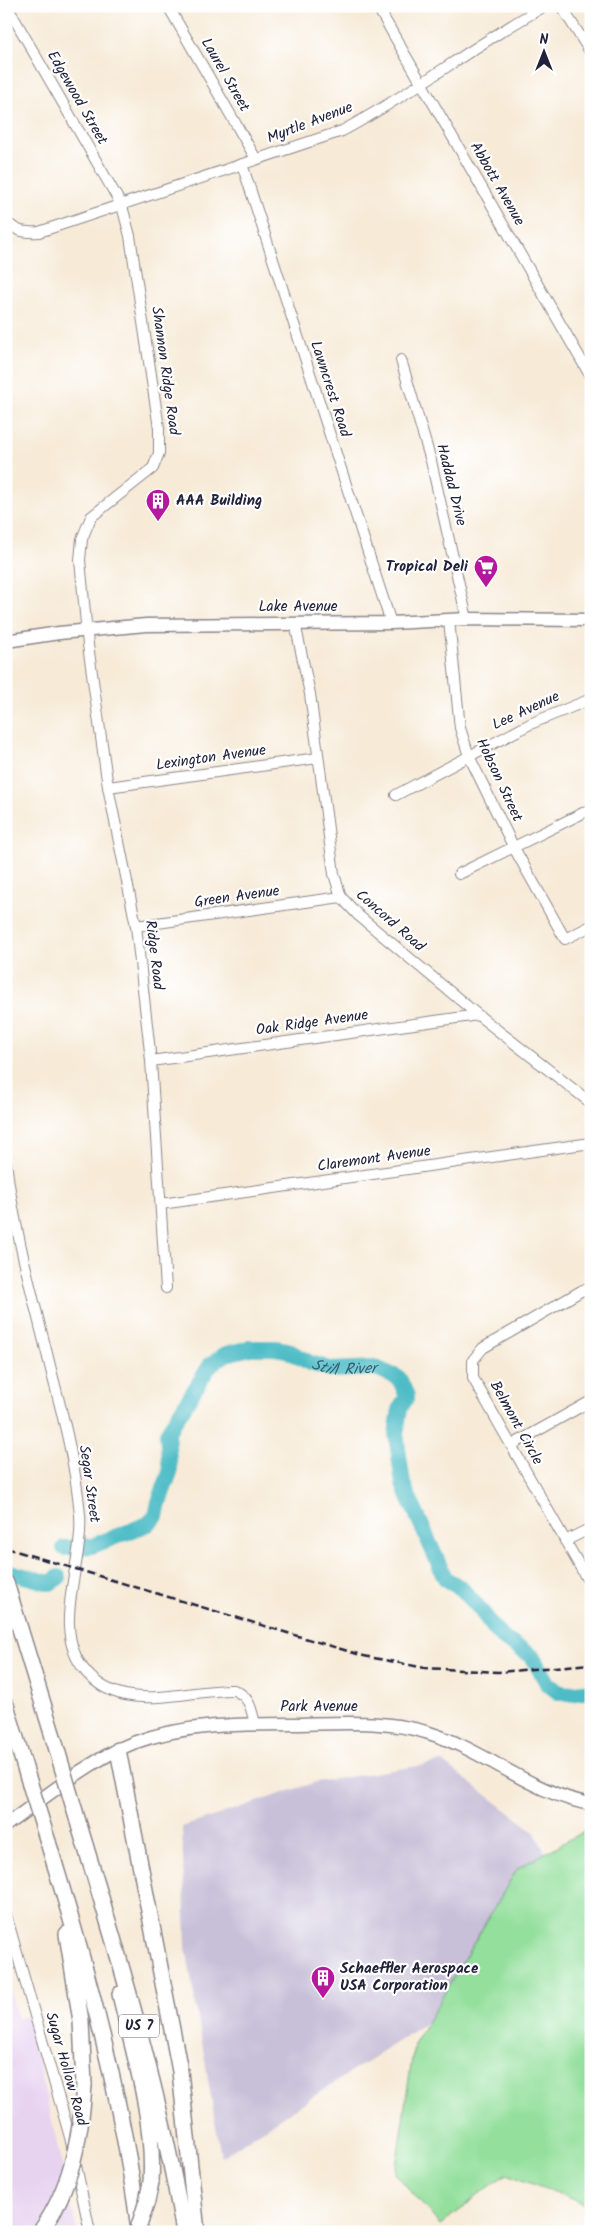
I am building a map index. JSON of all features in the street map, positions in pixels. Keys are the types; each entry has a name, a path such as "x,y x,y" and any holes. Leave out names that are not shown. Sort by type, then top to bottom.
{"highway":[{"name":"US 7","path":"6,1583 148,2059 169,2150 184,2232"},
{"name":"US 7","path":"6,1705 79,1944 103,2037 123,2132 139,2232"},
{"path":"118,1750 180,2071 196,2232"},
{"path":"79,1825 122,2003 151,2145 151,2182 139,2232"},
{"path":"40,2232 60,2196 72,2163 81,2124 84,2086 78,1998 48,1842"}],"main road":[{"name":"Lake Avenue","path":"6,641 86,630 162,624 391,623 467,619 591,620"},
{"name":"Park Avenue","path":"6,1825 118,1750 133,1743 170,1733 209,1727 254,1724 359,1723 408,1727 450,1740 557,1795 591,1804"}],"street":[{"name":"Edgewood Street","path":"7,6 122,206"},
{"name":"Laurel Street","path":"168,6 256,159"},
{"name":"Abbott Avenue","path":"376,6 591,377"},
{"name":"Myrtle Avenue","path":"6,221 25,233 40,232 122,206 342,130 378,112 502,30 545,6"},
{"path":"561,6 591,53"},
{"name":"Lawncrest Road","path":"242,164 391,623"},
{"name":"Shannon Ridge Road","path":"86,630 80,560 82,538 91,517 153,468 159,453 159,428 130,236 122,206"},
{"name":"Haddad Drive","path":"401,360 431,462 467,619"},
{"name":"Hobson Street","path":"449,620 460,728 469,756 513,846 565,939 591,926"},
{"name":"Concord Road","path":"294,623 310,694 334,874 341,897 359,916 478,1015 591,1104"},
{"name":"Ridge Road","path":"86,630 108,787 136,926 151,1061 166,1288"},
{"name":"Lee Avenue","path":"396,795 530,724 591,699"},
{"name":"Lexington Avenue","path":"108,787 318,758"},
{"path":"459,874 591,809"},
{"name":"Green Avenue","path":"136,926 341,897"},
{"name":"Oak Ridge Avenue","path":"151,1061 478,1015"},
{"name":"Claremont Avenue","path":"161,1204 591,1143"},
{"name":"Segar Street","path":"6,1163 20,1243 70,1449 78,1498 79,1556 68,1624 73,1650 87,1673 109,1690 133,1698 234,1690 248,1699 254,1724"},
{"name":"Belmont Circle","path":"591,1288 581,1291 483,1348 473,1360 473,1378 591,1586"},
{"path":"512,1445 591,1401"},
{"path":"565,1541 591,1528"},
{"name":"Sugar Hollow Road","path":"6,1915 70,2137 90,2232"}],"shaded area":[{"path":"443,1762 534,1831 591,1941 499,1975 221,2157 186,1947 182,1827 316,1782"},
{"path":"6,1975 17,2018 28,2016 77,2232 6,2232"}],"green space":[{"path":"591,1827 591,2206 506,2174 440,2225 395,2173 414,2045 517,1869"}],"waterway":[{"name":"Still River","path":"64,1548 92,1546 148,1524 156,1516 170,1472 167,1433 211,1364 226,1354 250,1348 275,1348 287,1350 310,1363 333,1370 376,1368 399,1378 407,1396 400,1409 396,1434 403,1484 445,1578 462,1589 501,1637 532,1656 547,1683 558,1692 567,1694 591,1691"},
{"name":"Still River","path":"6,1571 50,1583 59,1577"}],"railway":[{"path":"6,1548 364,1656 425,1668 498,1672 591,1664"}],"place":[{"name":"AAA Building","path":"158,522"},
{"name":"Tropical Deli","path":"486,588"},
{"name":"Schaeffler Aerospace USA Corporation","path":"323,1999"}]}
